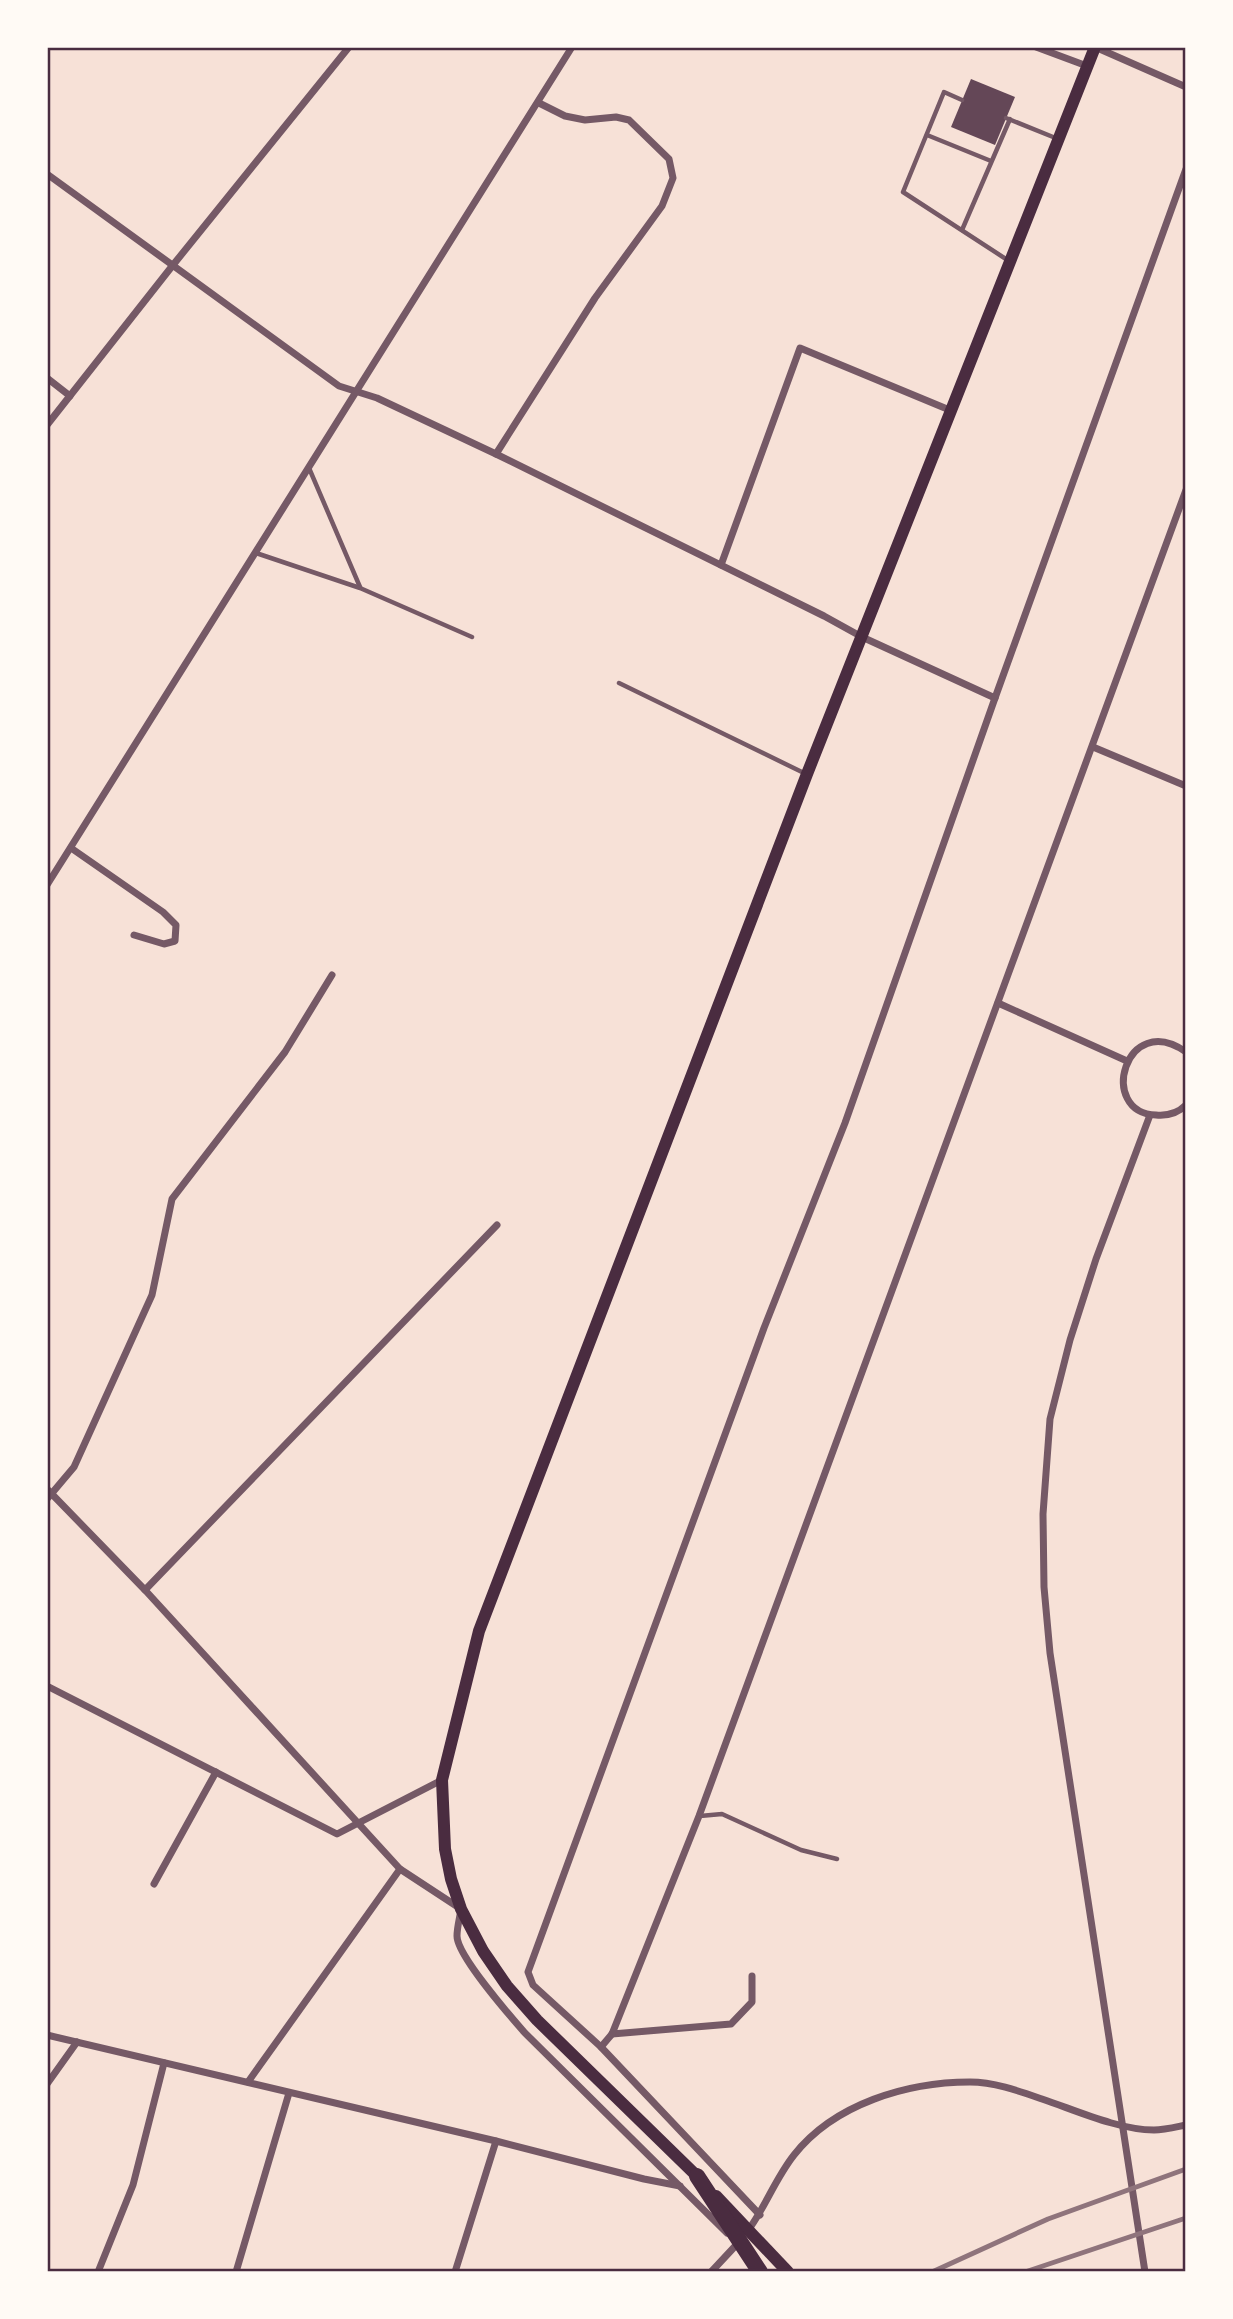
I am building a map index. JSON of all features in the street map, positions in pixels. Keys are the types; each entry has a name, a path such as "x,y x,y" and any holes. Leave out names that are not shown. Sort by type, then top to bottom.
{"highway":[{"path":"697,2176 760,2272"}],"main road":[{"path":"788,2272 697,2176 537,2020 507,1986 471,1929 451,1879 444,1849 442,1780 479,1630 807,774 1095,47"}],"street":[{"path":"47,425 349,47"},
{"path":"47,885 572,47"},
{"path":"1036,47 1087,66"},
{"path":"1095,47 1186,87"},
{"path":"496,454 595,298 662,206 673,178 670,159 629,120 616,117 585,120 565,116 539,103"},
{"path":"760,2214 601,2047 533,1985 528,1972 764,1328 845,1123 1186,169"},
{"path":"47,174 338,386 377,398 496,454 862,637 995,698"},
{"path":"721,565 800,348 952,411"},
{"path":"47,378 70,396"},
{"path":"601,2047 612,2034 699,1816 1186,490"},
{"path":"1093,747 1186,786"},
{"path":"71,848 163,912 176,925 175,940 164,944 134,935"},
{"path":"332,975 285,1052 172,1199 152,1295 74,1467 49,1494 145,1590 400,1869 461,1909 456,1938 474,1969 501,2005 525,2033 738,2244"},
{"path":"998,1003 1127,1061"},
{"path":"1186,1052 1170,1043 1153,1042 1138,1048 1127,1061 1122,1077 1125,1093 1135,1107 1150,1115 1167,1116 1186,1105"},
{"path":"1145,2272 1050,1653 1044,1587 1043,1514 1050,1419 1070,1340 1096,1259 1150,1115"},
{"path":"145,1590 497,1225"},
{"path":"47,1686 337,1834 442,1780"},
{"path":"154,1884 216,1772"},
{"path":"248,2082 400,1869"},
{"path":"612,2034 731,2024 752,2002 752,1976"},
{"path":"47,2035 680,2186"},
{"path":"47,2084 78,2042"},
{"path":"99,2272 133,2185 164,2063"},
{"path":"711,2272 738,2244 760,2214 793,2155 810,2138 836,2119 868,2102 904,2088 971,2082 1015,2090 1114,2123 1153,2130 1186,2125"},
{"path":"236,2272 289,2092"},
{"path":"455,2272 496,2141"}],"lane":[{"path":"962,100 944,92 903,192 1010,262"},
{"path":"962,230 991,161 998,151 1008,118 1058,139"},
{"path":"926,135 991,161"},
{"path":"309,468 360,588"},
{"path":"256,553 360,588 472,637"},
{"path":"619,682 807,774"},
{"path":"699,1816 722,1814 801,1850 837,1859"}],"building":[{"path":"971,79 1015,97 995,145 951,127"}],"railway":[{"path":"932,2272 1048,2219 1186,2169"},
{"path":"1025,2272 1186,2218"}]}
